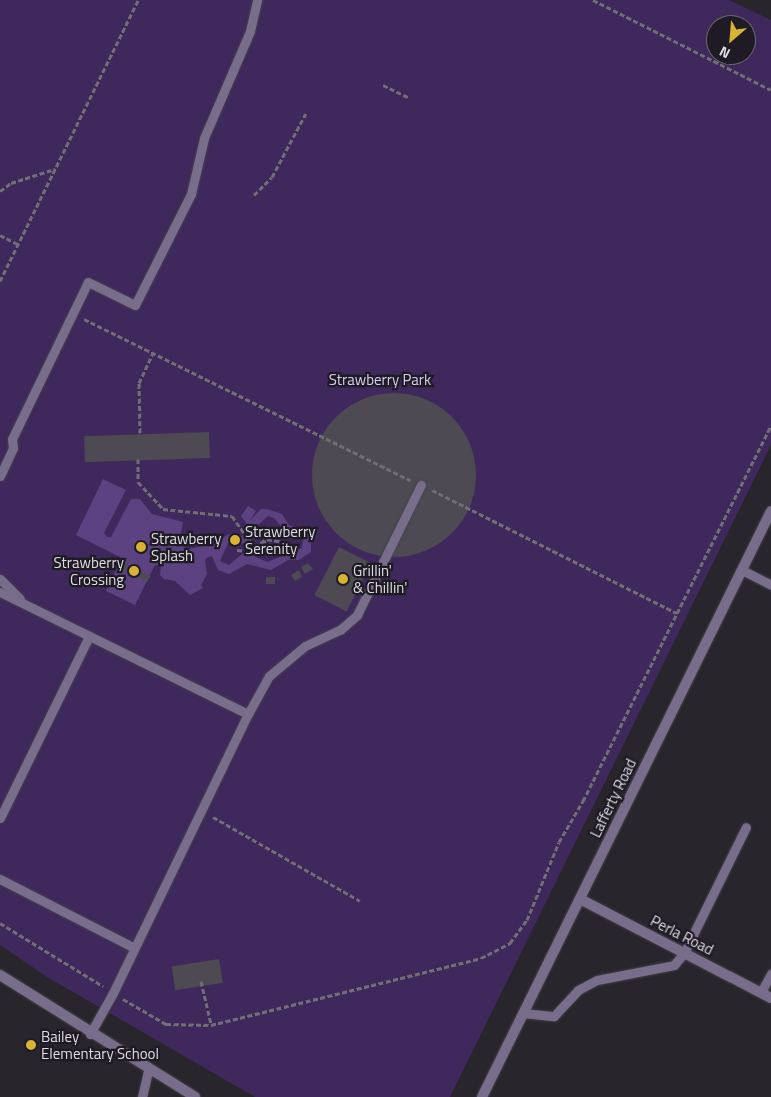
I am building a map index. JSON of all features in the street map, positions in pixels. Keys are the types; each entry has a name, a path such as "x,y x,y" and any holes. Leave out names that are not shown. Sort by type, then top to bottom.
{"street":[{"name":"Lafferty Road","path":"482,1097 771,511"},
{"name":"Perla Road","path":"580,899 771,998"},
{"path":"0,975 90,1034 195,1097"}],"lane":[{"path":"0,476 13,448 12,439 88,282 135,306 191,194 204,138 246,39 257,0"},
{"path":"90,1034 113,992 133,947 248,714 270,676 305,646 340,630 357,615 421,485"},
{"path":"742,570 771,585"},
{"path":"0,579 25,604"},
{"path":"0,592 248,714"},
{"path":"0,818 89,636"},
{"path":"523,1013 554,1016 578,990 597,980 663,969 674,965 684,953 746,827"},
{"path":"0,879 133,947"},
{"path":"761,992 771,974"},
{"path":"142,1097 148,1070"}],"path":[{"path":"0,281 138,0"},
{"path":"593,0 771,90"},
{"path":"384,85 410,98"},
{"path":"254,195 272,177 306,113"},
{"path":"0,191 11,183 55,168"},
{"path":"0,235 18,244"},
{"path":"72,314 677,613"},
{"path":"140,433 139,383 153,353"},
{"path":"0,923 166,1024 211,1025 481,958 510,942 527,920 542,887 551,859 583,801 771,425"},
{"path":"138,459 138,482 162,509 232,516 254,547 263,541 284,542"},
{"path":"237,550 253,551 265,543 263,541"},
{"path":"200,810 360,901"},
{"path":"201,981 211,1025"}],"green space":[{"name":"Strawberry Park","path":"0,0 729,0 771,20 771,445 450,1097 255,1097 47,977 0,945"}],"shaded area":[{"path":"103,479 126,490 104,533 107,537 111,537 131,499 140,499 152,514 183,522 179,543 188,549 214,544 229,534 243,536 249,527 241,516 248,506 256,511 250,520 261,509 267,509 282,514 289,525 307,532 311,538 311,552 299,560 288,560 271,570 247,564 229,574 218,570 212,556 208,557 205,560 207,574 201,585 203,588 190,595 175,581 164,579 160,575 161,566 155,565 135,605 106,591 122,558 76,535","holes":["268,516 274,518 287,534 303,538 302,548 267,562 250,554 242,554 229,565 220,561 228,543 249,544 258,525"]}],"building":[{"path":"402,393 425,399 440,407 452,417 462,429 473,451 476,475 473,499 462,521 452,533 440,543 418,554 386,557 370,554 348,543 326,521 315,499 312,467 315,451 326,429 348,407 370,396"},
{"path":"209,432 210,458 85,462 84,436"},
{"name":"Grillin' & Chillin'","path":"339,547 371,563 347,611 314,595"},
{"name":"Strawberry Crossing","path":"121,561 150,576 148,581 118,566"},
{"path":"308,563 313,569 305,574 301,567"},
{"path":"299,570 302,577 295,581 291,575"},
{"path":"266,577 275,577 275,584 266,584"},
{"path":"219,959 223,983 175,990 172,967"}],"place":[{"name":"Strawberry Serenity","path":"235,540"},
{"name":"Strawberry Splash","path":"141,547"},
{"name":"Strawberry Crossing","path":"134,571"},
{"name":"Grillin' & Chillin'","path":"343,579"},
{"name":"Bailey Elementary School","path":"31,1045"}]}
